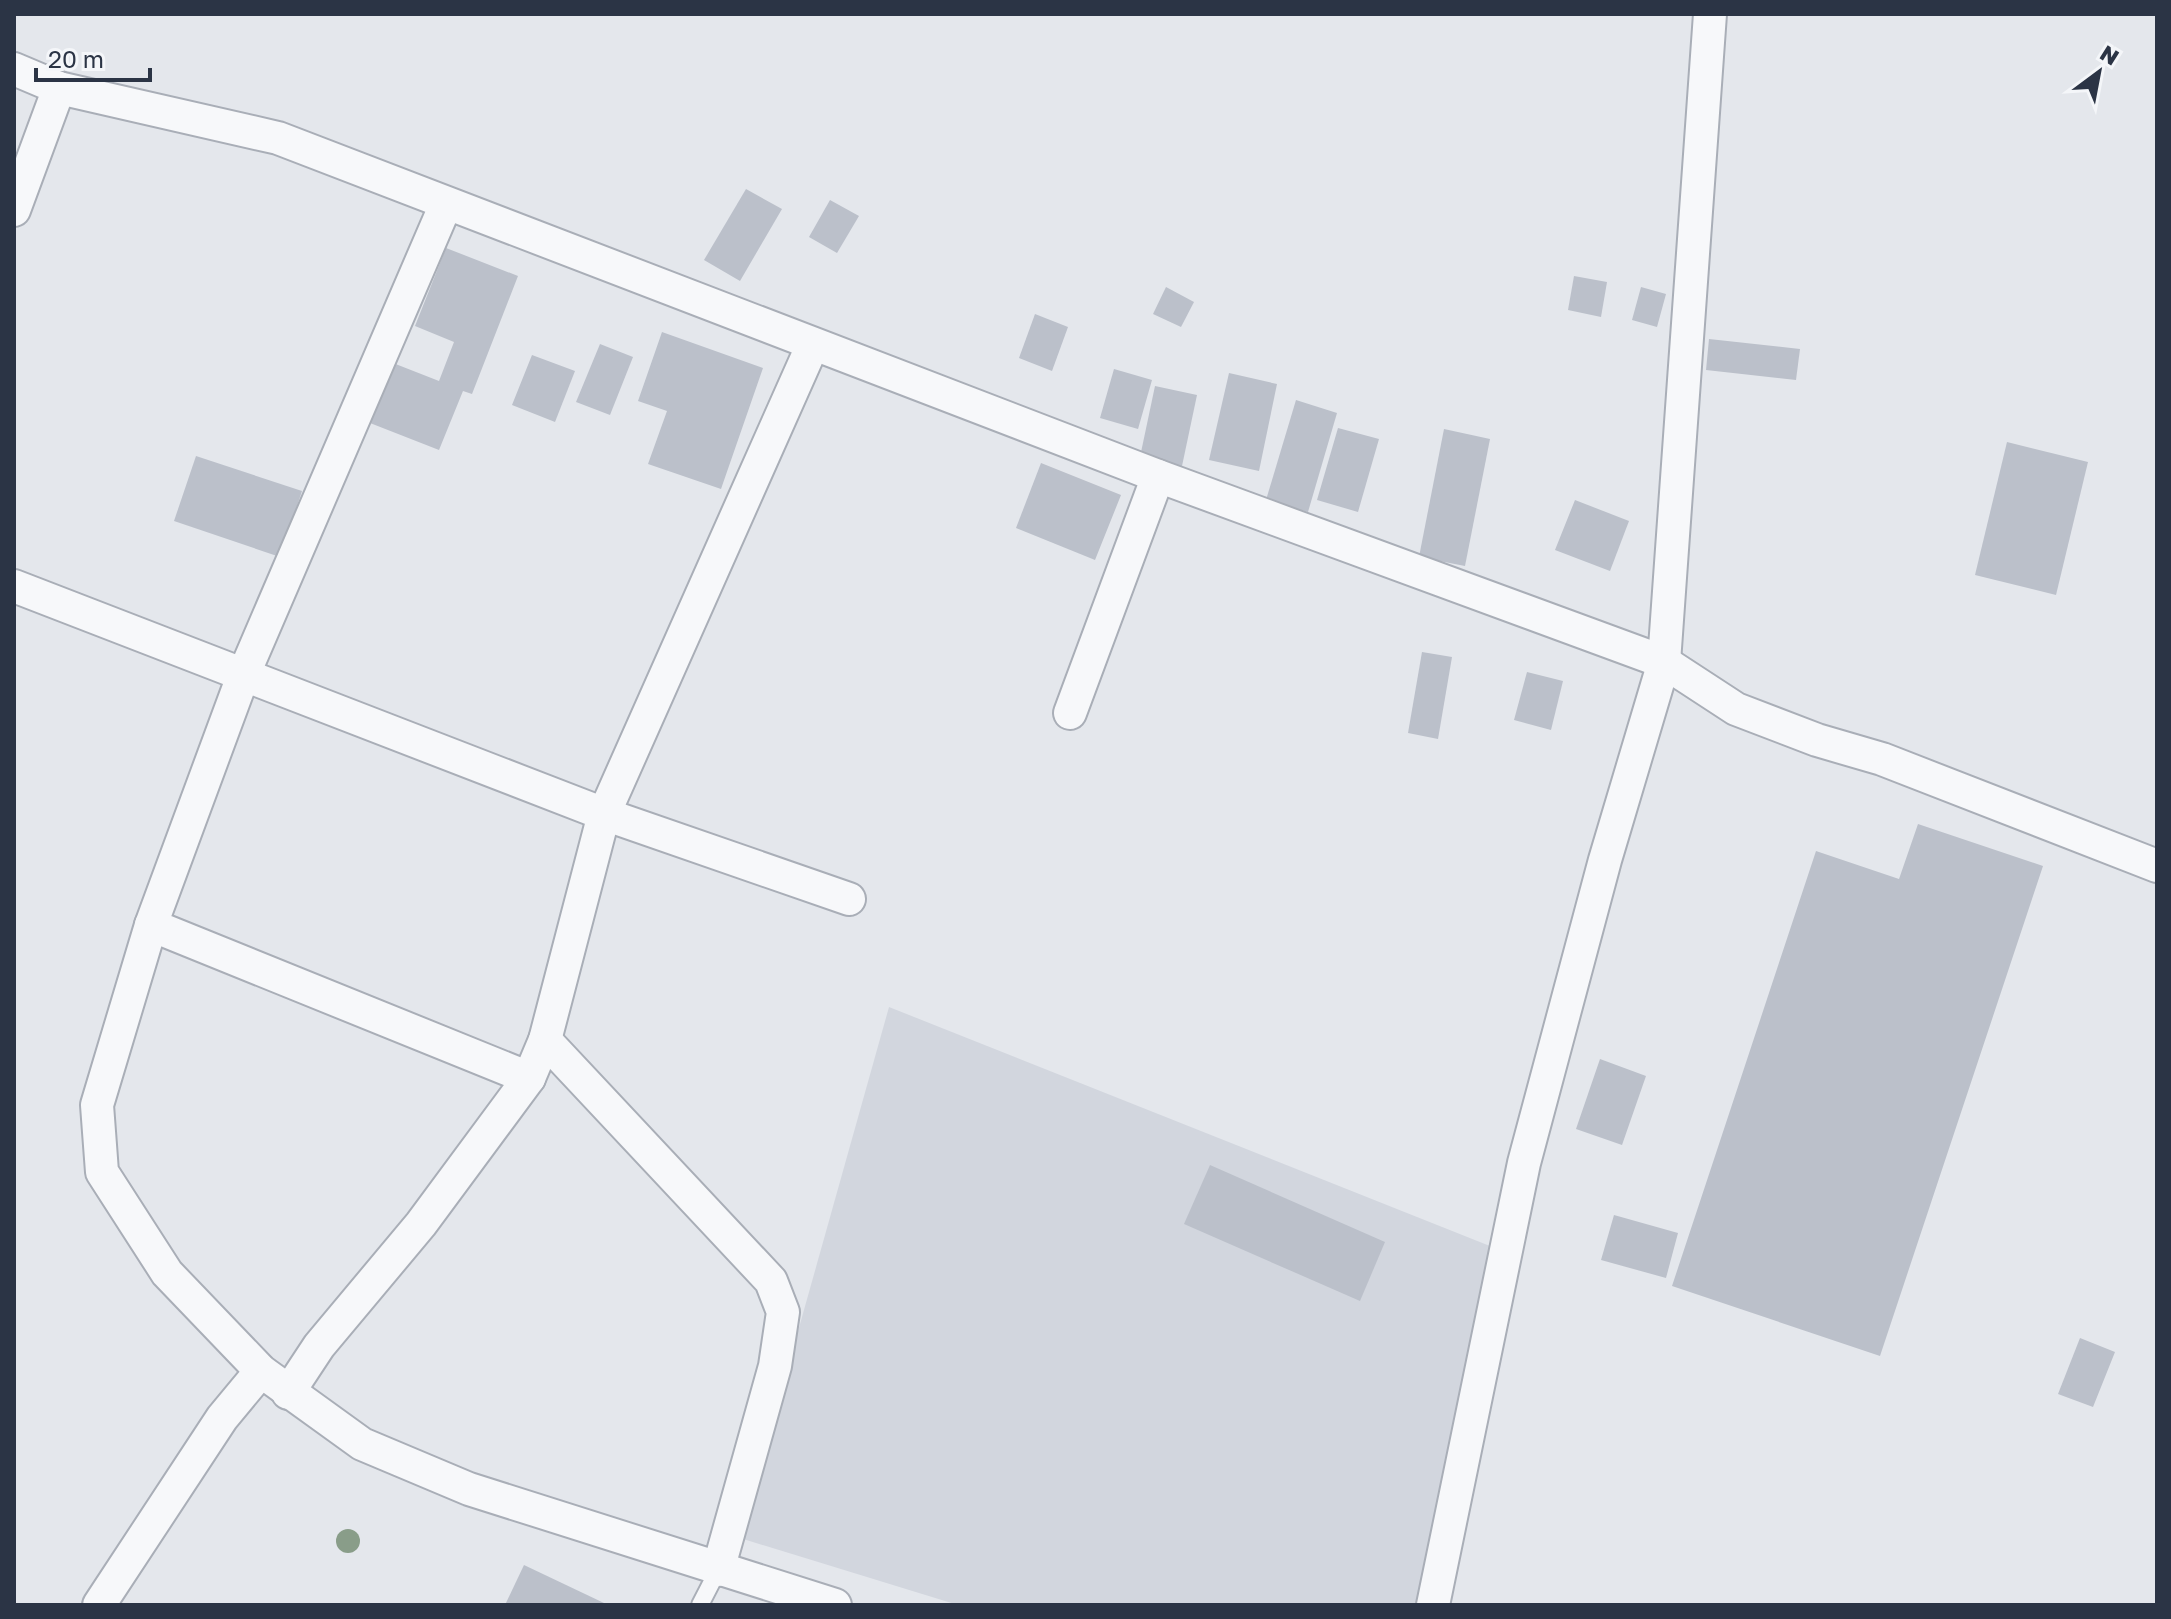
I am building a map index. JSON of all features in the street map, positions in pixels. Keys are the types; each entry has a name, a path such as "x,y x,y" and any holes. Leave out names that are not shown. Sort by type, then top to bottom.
{"street":[{"path":"1433,1605 1524,1163 1605,860 1664,662 1710,14"},
{"path":"14,69 59,88 278,138 1158,476 1664,662 1736,709 1817,740 1882,759 2157,866"},
{"path":"14,210 59,88"},
{"path":"446,204 243,676 151,925 97,1105 102,1172 167,1273 261,1371 362,1444 469,1489 835,1605"},
{"path":"288,1393 319,1346 421,1224 529,1078 545,1040 604,814 813,344"},
{"path":"1070,713 1158,476"},
{"path":"14,586 604,814 849,899"},
{"path":"151,925 529,1078"},
{"path":"545,1040 771,1281 783,1312 775,1366 718,1570"},
{"path":"99,1605 222,1418 261,1371"}],"lane":[{"path":"700,1605 718,1570"}],"shaded area":[{"path":"889,1007 1505,1252 1421,1605 958,1605 740,1538"}],"building":[{"path":"746,189 782,209 740,281 704,260"},
{"path":"830,200 859,216 837,253 809,237"},
{"path":"446,248 518,276 472,394 463,391 439,450 370,423 393,363 439,381 454,342 415,326"},
{"path":"1574,276 1607,282 1601,317 1568,310"},
{"path":"1166,287 1194,302 1181,327 1153,314"},
{"path":"1641,287 1666,294 1657,327 1632,320"},
{"path":"1035,314 1068,327 1052,371 1019,358"},
{"path":"662,332 763,368 721,489 648,464 667,411 638,401"},
{"path":"1709,339 1800,349 1796,380 1706,370"},
{"path":"600,344 633,357 610,415 576,402"},
{"path":"532,355 575,371 555,422 512,405"},
{"path":"1114,369 1152,380 1138,429 1100,418"},
{"path":"1229,373 1277,384 1259,471 1209,460"},
{"path":"1155,386 1197,395 1182,466 1140,457"},
{"path":"1296,400 1337,413 1308,512 1266,500"},
{"path":"1338,428 1379,439 1358,512 1317,500"},
{"path":"1444,429 1490,439 1465,566 1419,557"},
{"path":"2007,442 2088,462 2056,595 1975,575"},
{"path":"196,456 302,491 280,557 174,521"},
{"path":"1041,463 1121,495 1095,560 1016,528"},
{"path":"1575,500 1629,521 1610,571 1555,550"},
{"path":"1422,652 1452,657 1438,739 1408,733"},
{"path":"1527,672 1563,681 1551,730 1514,720"},
{"path":"1918,824 2043,866 1880,1356 1672,1286 1816,851 1899,879"},
{"path":"1600,1059 1646,1076 1622,1145 1576,1129"},
{"path":"1210,1165 1385,1242 1360,1301 1184,1224"},
{"path":"1614,1215 1678,1233 1666,1278 1601,1260"},
{"path":"2080,1338 2115,1352 2093,1407 2058,1394"},
{"path":"524,1565 604,1603 505,1605"}]}
